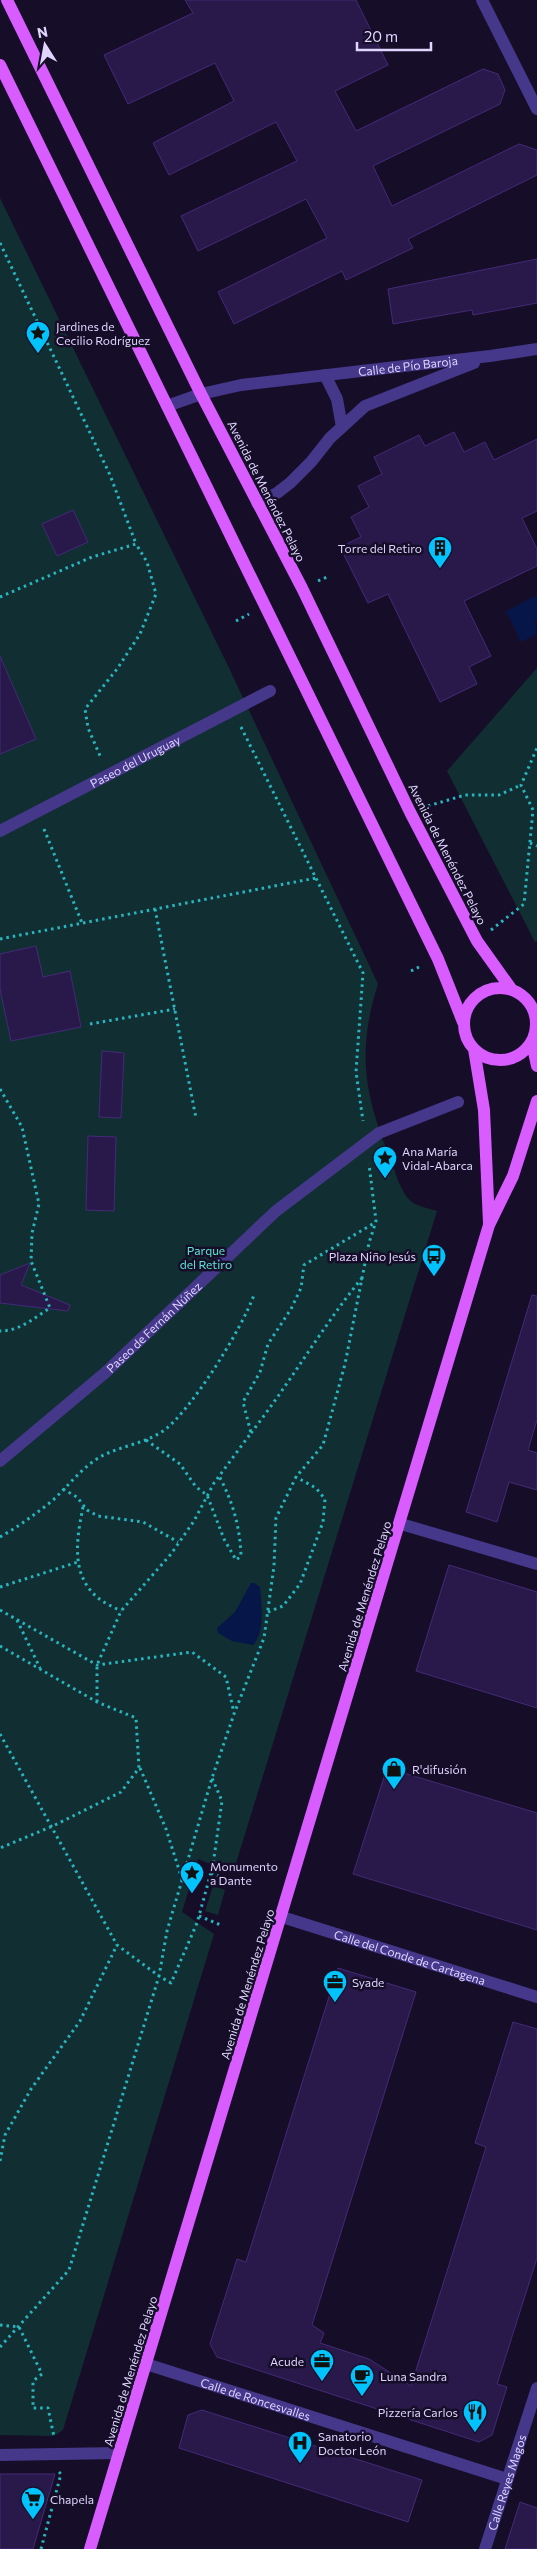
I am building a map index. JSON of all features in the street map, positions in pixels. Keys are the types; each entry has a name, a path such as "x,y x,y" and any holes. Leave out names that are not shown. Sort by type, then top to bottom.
{"main road":[{"name":"Avenida de Menéndez Pelayo","path":"7,0 201,394 302,588 410,812 477,941 512,990"},
{"path":"0,65 438,958 463,1022 465,1034 474,1049 490,1059 502,1061 514,1058 524,1052 534,1040"},
{"path":"463,1022 466,1010 482,992 494,988 512,990 526,999 533,1009 537,1022 534,1040 537,1066"},
{"name":"Avenida de Menéndez Pelayo","path":"474,1049 485,1122 489,1225"},
{"name":"Avenida de Menéndez Pelayo","path":"90,2549 401,1524 489,1225 513,1176 537,1101"}],"street":[{"path":"482,0 537,109"},
{"name":"Calle de Pío Baroja","path":"167,406 201,394 241,385 537,349"},
{"name":"Calle de Pío Baroja","path":"257,503 277,493 290,483 342,427 365,406 490,356"},
{"path":"324,376 337,399 342,427"},
{"name":"Paseo del Uruguay","path":"0,831 270,691"},
{"name":"Paseo de Fernán Núñez","path":"0,1461 106,1372 276,1211 379,1133 458,1102"},
{"path":"401,1524 537,1564"},
{"name":"Calle del Conde de Cartagena","path":"282,1917 537,1997"},
{"name":"Calle de Roncesvalles","path":"146,2364 507,2479"},
{"name":"Calle Reyes Magos","path":"485,2549 537,2388"},
{"path":"0,2455 119,2453"}],"path":[{"path":"0,243 110,475 136,544 147,562 156,594 140,634 117,669 85,709 88,728 108,775"},
{"path":"0,597 92,557 136,544"},
{"path":"0,2347 70,2270 159,1976 166,1930 212,1778 234,1714 264,1638 274,1566 276,1518 296,1476 323,1445 345,1364 362,1278 376,1221 367,1142 356,1072 363,973 233,710"},
{"path":"410,812 466,794 499,795 521,785 537,748"},
{"path":"477,941 524,904 533,810 521,785"},
{"path":"37,812 82,923"},
{"path":"530,843 537,846"},
{"path":"0,939 316,878"},
{"path":"155,909 196,1118"},
{"path":"90,1024 175,1009"},
{"path":"0,1089 22,1127 39,1204 32,1233 31,1261 50,1308 24,1325 12,1330 0,1331"},
{"path":"251,1433 243,1402 260,1372 268,1344 291,1309 301,1288 304,1265 376,1221"},
{"path":"97,1702 97,1665 121,1611 170,1554 194,1521 219,1476 315,1345 341,1304 362,1278"},
{"path":"0,1537 26,1522 93,1461 118,1448 145,1439 166,1428 191,1401 235,1335 254,1295"},
{"path":"145,1439 180,1464 196,1487 207,1495 224,1539 236,1560 241,1556 241,1537 234,1509 219,1476"},
{"path":"268,1612 283,1606 300,1584 323,1522 325,1499 316,1488 296,1476"},
{"path":"63,1489 77,1497 83,1506 98,1516 143,1522 178,1542"},
{"path":"83,1506 76,1552 81,1575 97,1597 121,1611"},
{"path":"0,1587 78,1562"},
{"path":"0,1610 97,1665 192,1652 226,1677 234,1714"},
{"path":"17,1620 40,1669"},
{"path":"0,1646 97,1702 136,1718 139,1768 166,1828 182,1879"},
{"path":"0,1734 53,1826 117,1945 171,1983 199,1916 211,1873 222,1801 212,1778"},
{"path":"0,1848 53,1826 121,1792 139,1768"},
{"path":"211,1873 230,1881"},
{"path":"199,1916 223,1926"},
{"path":"0,2161 5,2135 31,2089 80,2021 117,1945"},
{"path":"0,2134 5,2135"},
{"path":"0,2325 19,2327"},
{"path":"19,2327 42,2374 34,2381 33,2408 48,2408 57,2454 54,2469 61,2474 41,2549"}],"green space":[{"name":"Parque del Retiro","path":"0,198 229,668 378,984 367,1032 366,1053 370,1095 375,1116 397,1178 406,1196 415,1204 437,1211 233,1873 198,1859 182,1912 214,1934 63,2430 54,2436 0,2435"},
{"path":"537,668 537,941 535,942 447,771"},
{"path":"213,1886 225,1890 218,1915 205,1911"}],"shaded area":[{"path":"537,595 537,620 535,621 537,634 521,642 506,611"},
{"path":"251,1583 260,1587 262,1609 260,1633 253,1645 232,1641 218,1633 217,1628 235,1612"}],"building":[{"path":"185,0 356,0 388,65 335,91 356,131 483,69 498,74 505,90 500,104 373,166 392,206 519,144 537,150 537,175 408,239 413,248 346,280 342,271 234,324 218,292 327,238 306,199 198,251 181,216 297,161 276,122 169,175 153,143 234,101 215,63 128,104 104,55 193,13"},
{"path":"537,259 537,303 473,315 472,310 393,324 388,289"},
{"name":"Torre del Retiro","path":"454,432 464,452 485,442 494,460 537,439 537,511 522,518 537,549 537,566 464,601 491,656 469,667 477,684 440,702 388,594 368,603 340,547 361,537 351,517 369,507 358,486 382,474 374,457 419,435 425,446"},
{"path":"73,510 88,542 57,556 42,524"},
{"path":"0,656 36,739 0,754"},
{"path":"36,946 43,977 70,971 81,1027 11,1041 0,989 0,954"},
{"path":"102,1051 124,1053 121,1118 99,1117"},
{"path":"88,1136 116,1137 114,1211 86,1210"},
{"path":"30,1263 21,1285 70,1305 68,1311 0,1303 0,1275"},
{"path":"532,1295 537,1296 537,1420 528,1450 537,1453 537,1490 509,1482 497,1522 466,1512"},
{"path":"449,1565 537,1592 537,1708 416,1671"},
{"path":"387,1768 537,1813 537,1930 353,1874"},
{"path":"338,1968 416,1992 312,2325 324,2333 320,2343 369,2359 411,2386 486,2147 475,2143 513,2022 537,2029 537,2258 497,2384 507,2387 492,2435 479,2442 217,2357 210,2344 237,2259 246,2262"},
{"name":"Sanatorio Doctor León","path":"202,2410 422,2480 408,2522 179,2448 188,2415"},
{"path":"0,2474 55,2474 33,2549 0,2549"},
{"path":"520,2502 537,2508 537,2549 505,2549"}],"place":[{"name":"Jardines de Cecilio Rodríguez","path":"38,354"},
{"name":"Torre del Retiro","path":"440,569"},
{"name":"Ana María Vidal-Abarca","path":"385,1179"},
{"name":"Plaza Niño Jesús","path":"434,1277"},
{"name":"R'difusión","path":"394,1790"},
{"name":"Monumento a Dante","path":"192,1894"},
{"name":"Syade","path":"335,2003"},
{"name":"Acude","path":"322,2382"},
{"name":"Luna Sandra","path":"362,2397"},
{"name":"Pizzería Carlos","path":"475,2433"},
{"name":"Sanatorio Doctor León","path":"300,2464"},
{"name":"Chapela","path":"33,2520"}]}
